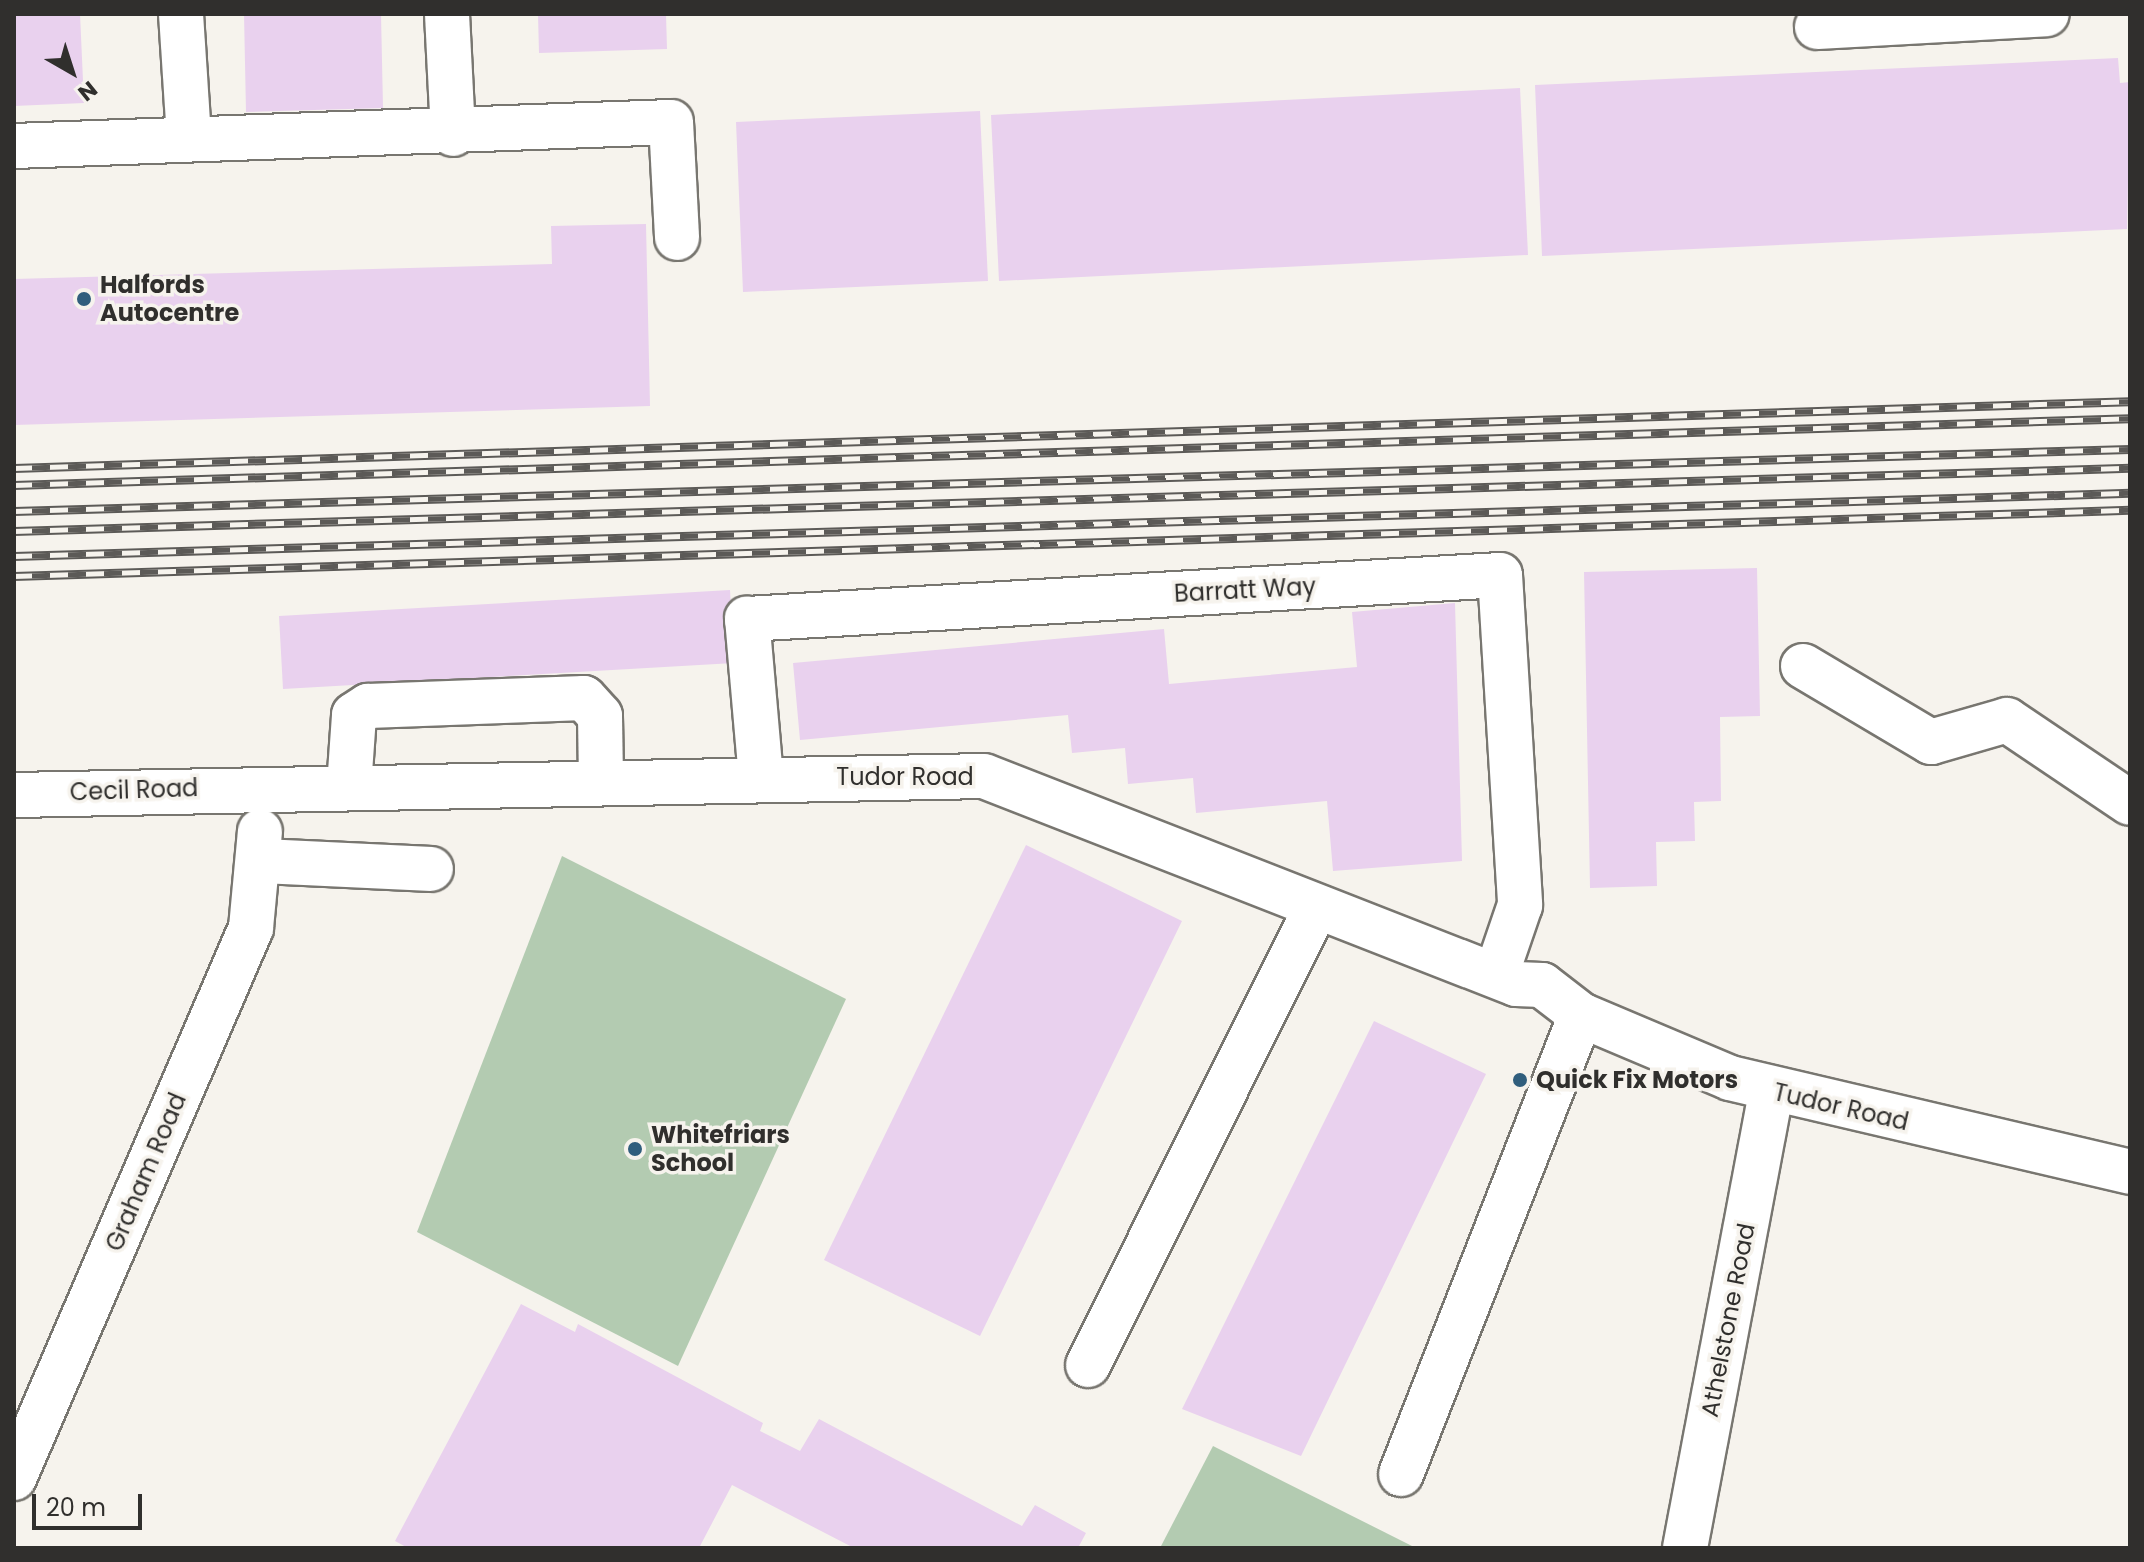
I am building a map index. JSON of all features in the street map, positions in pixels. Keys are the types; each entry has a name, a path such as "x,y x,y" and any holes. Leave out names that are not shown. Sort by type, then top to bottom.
{"street":[{"path":"181,14 189,139"},
{"path":"447,14 453,134"},
{"path":"1817,27 2047,14"},
{"path":"14,146 453,134 671,122 677,238"},
{"name":"Barratt Way","path":"761,778 747,619 1500,575 1520,905 1506,979"},
{"path":"1803,666 1931,742 2007,720 2130,803"},
{"path":"349,787 354,715 368,706 584,698 600,716 601,782"},
{"name":"Tudor Road","path":"255,785 349,787 984,776 1316,908 1506,979 1542,985 1572,1010 1771,1091 2130,1172"},
{"name":"Cecil Road","path":"14,795 255,785"},
{"name":"Graham Road","path":"14,1478 240,955 275,850 431,869"},
{"path":"1088,1365 1316,908"},
{"path":"1401,1474 1572,1010"},
{"name":"Athelstone Road","path":"1685,1548 1771,1091"}],"green space":[{"path":"562,856 846,999 678,1366 417,1232"},
{"path":"1213,1446 1416,1548 1160,1548"}],"building":[{"path":"14,14 80,14 84,103 14,106"},
{"path":"244,14 381,14 383,108 246,112"},
{"path":"538,14 666,14 667,49 539,53"},
{"path":"2118,58 2120,83 2130,82 2127,229 1542,256 1535,85"},
{"path":"1520,88 1528,255 999,281 991,115"},
{"path":"980,111 988,281 743,292 736,122"},
{"path":"646,224 650,406 14,425 14,279 552,264 551,226"},
{"path":"1757,568 1760,716 1720,717 1721,801 1694,802 1695,841 1656,842 1657,886 1590,888 1584,572"},
{"path":"730,590 734,663 283,689 279,616"},
{"path":"1455,603 1462,861 1333,871 1327,801 1196,813 1193,778 1128,784 1125,748 1072,753 1068,715 800,740 793,663 1164,629 1169,684 1357,667 1352,612"},
{"path":"1026,845 1182,921 980,1336 824,1260"},
{"path":"1374,1021 1486,1074 1301,1456 1182,1409"},
{"path":"521,1304 575,1332 578,1324 763,1423 760,1431 800,1451 819,1419 1022,1526 1035,1505 1086,1533 1078,1548 854,1548 732,1485 699,1548 408,1548 395,1541"}],"railway":[{"path":"14,468 2130,401"},
{"path":"14,485 2130,418"},
{"path":"14,511 2130,449"},
{"path":"14,531 2130,468"},
{"path":"14,556 2130,493"},
{"path":"14,576 2130,510"}],"place":[{"name":"Halfords Autocentre","path":"84,299"},
{"name":"Quick Fix Motors","path":"1520,1080"},
{"name":"Whitefriars School","path":"635,1149"}]}
